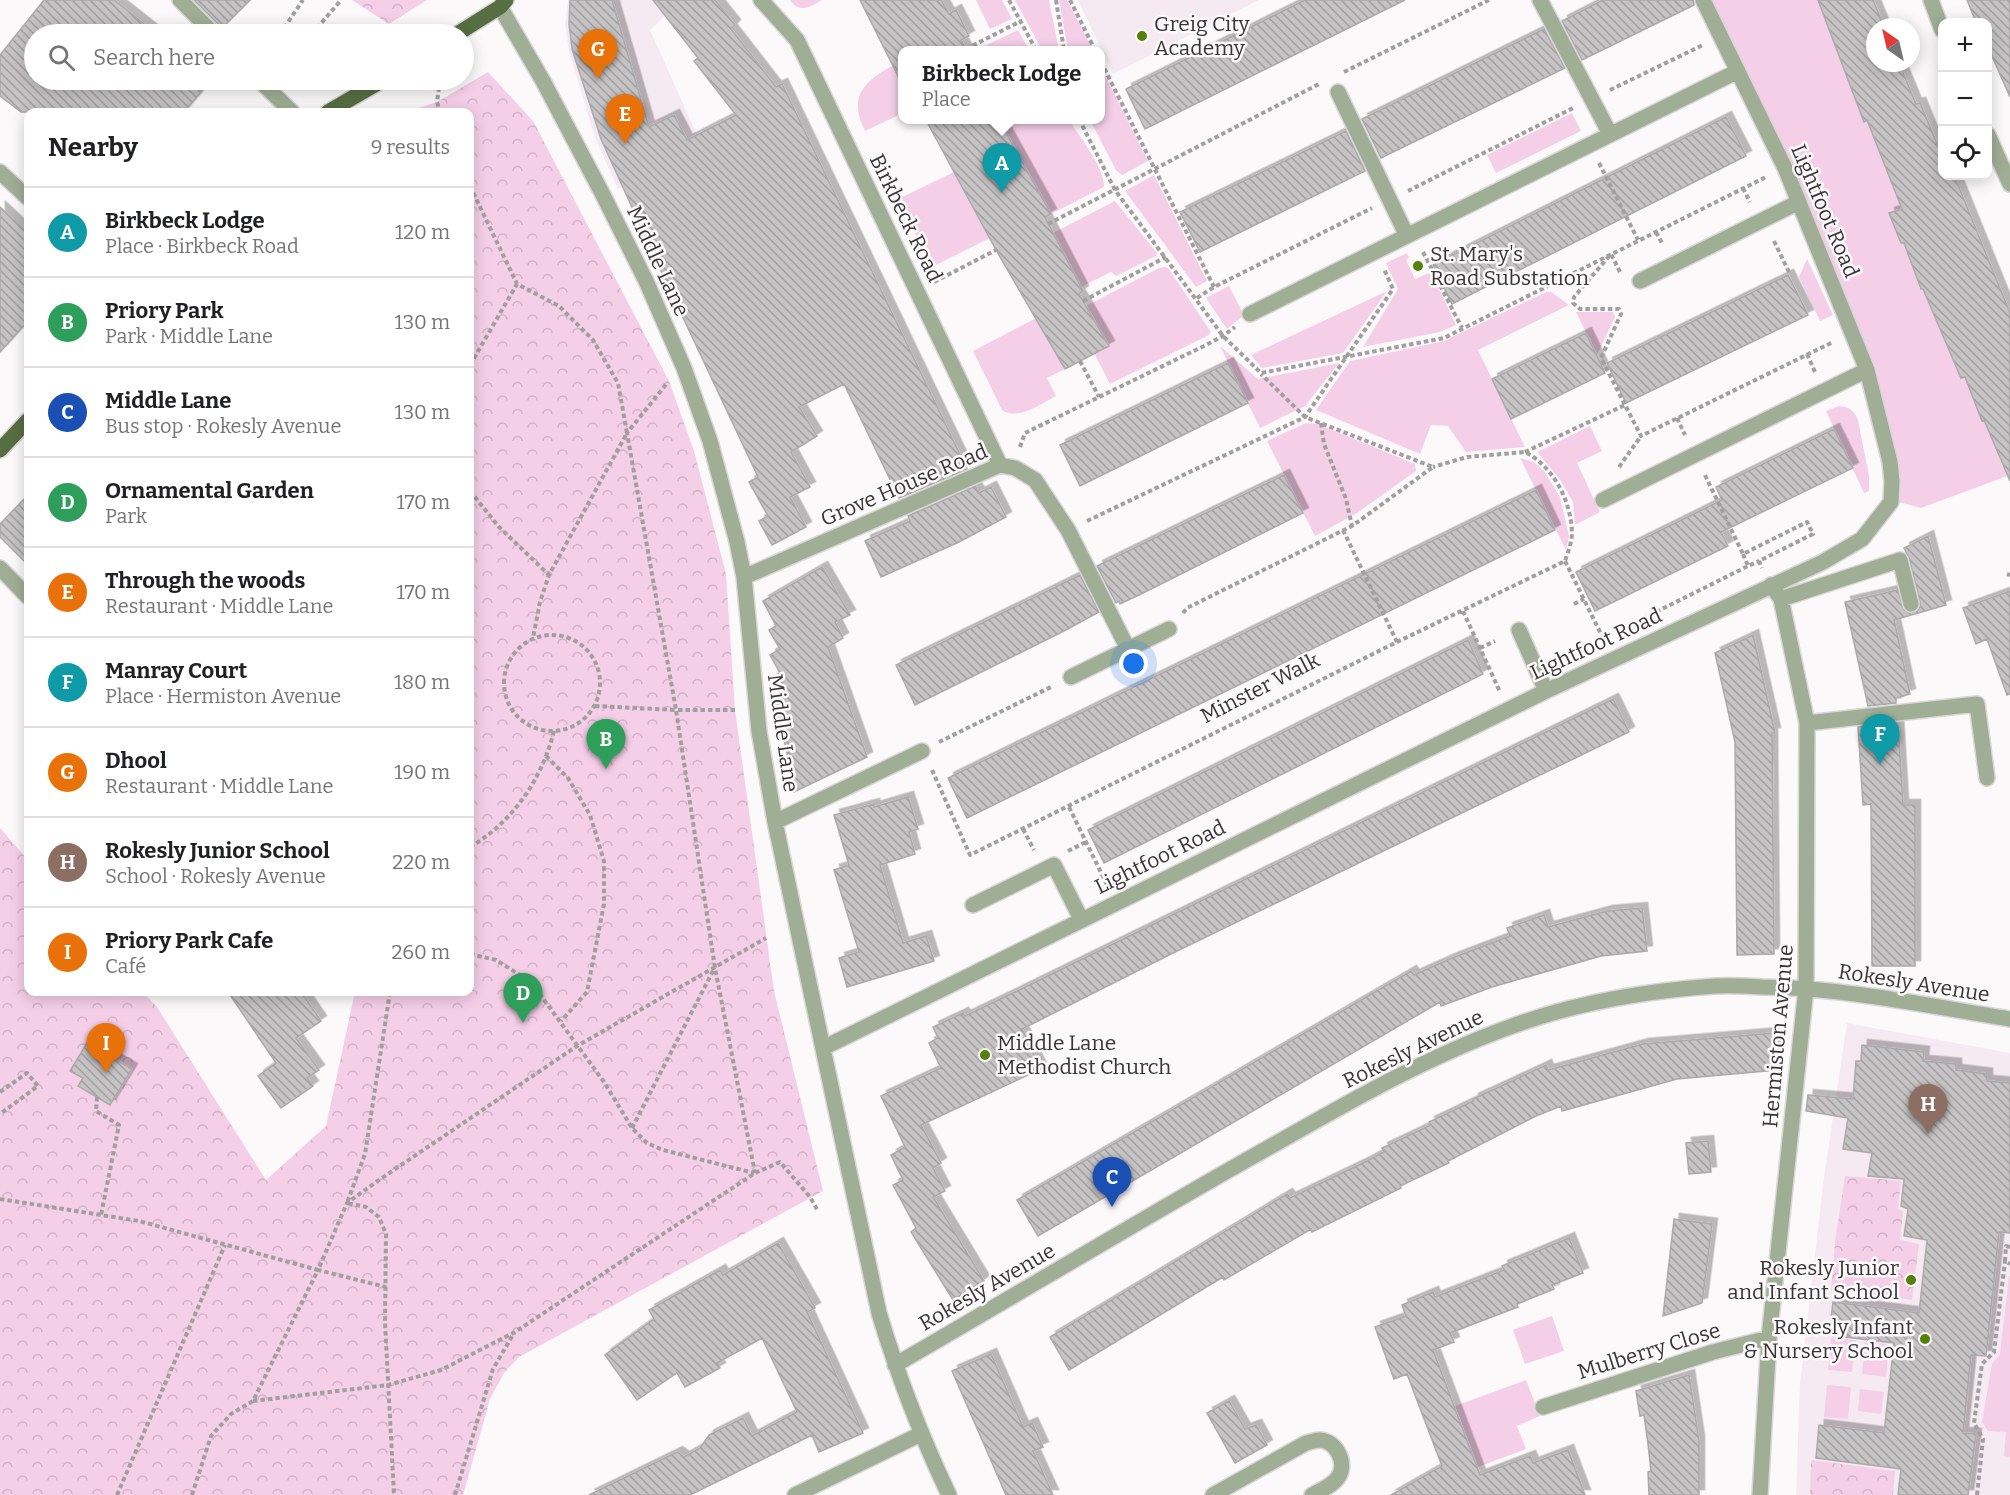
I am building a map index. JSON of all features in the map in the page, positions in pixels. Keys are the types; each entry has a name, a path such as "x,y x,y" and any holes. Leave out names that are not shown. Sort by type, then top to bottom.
{"main road":[{"path":"472,24 503,4"},
{"path":"335,108 365,90"},
{"path":"0,450 24,424"}],"street":[{"path":"180,0 204,24"},
{"name":"Birkbeck Road","path":"760,0 797,40 918,290 1007,466"},
{"path":"1540,0 1610,134"},
{"name":"Lightfoot Road","path":"823,1048 1508,709 1822,562 1862,539 1892,502 1890,462 1867,370 1785,168 1703,0"},
{"path":"1930,0 1938,20"},
{"name":"Middle Lane","path":"503,4 646,281 684,368 710,441 744,577 759,731 775,822 875,1294 895,1365 921,1434 949,1495"},
{"path":"1250,314 1738,71"},
{"path":"269,90 288,108"},
{"path":"1338,92 1410,234"},
{"path":"1992,144 2010,184"},
{"path":"0,172 24,194"},
{"path":"1640,281 1799,202"},
{"path":"1603,500 1867,370"},
{"name":"Grove House Road","path":"744,577 1007,466 1035,480 1068,530 1128,649"},
{"path":"1781,599 1900,560 1911,604"},
{"path":"0,568 24,593"},
{"name":"Hermiston Avenue","path":"1760,1495 1769,1338 1806,988 1807,723 1781,599 1771,585"},
{"path":"1071,677 1169,629"},
{"path":"1519,630 1546,691"},
{"path":"1807,723 1977,704 1987,778"},
{"path":"775,822 922,751"},
{"path":"973,905 1054,865 1081,920"},
{"name":"Rokesly Avenue","path":"895,1365 1137,1222 1387,1082 1507,1028 1566,1009 1641,994 1717,986 1806,988 1871,996 2010,1019"},
{"name":"Mulberry Close","path":"1543,1407 1713,1352 1769,1338"},
{"path":"795,1495 921,1434"},
{"path":"1212,1495 1306,1443 1322,1440 1332,1444 1338,1452 1342,1461 1341,1474 1333,1483 1312,1495"}],"path":[{"path":"287,24 303,0"},
{"path":"321,24 342,0"},
{"path":"1009,0 1034,46"},
{"path":"1056,0 1063,46"},
{"path":"1070,0 1093,46"},
{"path":"1341,73 1489,0"},
{"path":"972,46 1021,21"},
{"path":"1404,192 1721,36"},
{"path":"1105,70 1214,287"},
{"path":"1048,224 1320,84"},
{"path":"439,90 439,108"},
{"path":"1082,124 1115,190 1223,336 1305,417 1433,467"},
{"path":"1590,145 1638,240"},
{"path":"1261,373 1444,338 1785,168"},
{"path":"1743,188 1746,194"},
{"path":"474,194 517,284 559,306 593,340 618,383 676,710 715,968 754,1173"},
{"path":"1197,298 1214,287 1376,206"},
{"path":"1656,232 1659,238"},
{"path":"1410,234 1462,328"},
{"path":"1774,241 1789,272"},
{"path":"918,290 996,250"},
{"path":"1068,530 1305,417 1394,289 1376,252"},
{"path":"1611,254 1620,272"},
{"path":"1611,254 1574,297 1573,303 1580,309 1619,309 1621,314 1601,358 1641,436"},
{"path":"1083,301 1166,257"},
{"path":"474,359 517,284"},
{"path":"1616,471 1641,436 1852,332"},
{"path":"1007,466 1025,433 1223,336"},
{"path":"1807,354 1815,372"},
{"path":"1080,361 1099,397"},
{"path":"533,638 540,602 549,574 627,433 669,381 684,368"},
{"path":"1169,629 1187,609 1352,526 1433,467 1467,457 1525,452 1625,405"},
{"path":"1677,418 1685,435"},
{"path":"1321,423 1323,444 1346,499 1352,526"},
{"path":"1525,452 1548,468 1564,495 1569,508 1572,536 1566,561 1603,638"},
{"path":"1704,475 1748,566"},
{"path":"474,496 499,527 549,574"},
{"path":"1626,627 1813,534 1807,522 1743,554"},
{"path":"1343,530 1397,642"},
{"name":"Minster Walk","path":"932,769 970,855 1397,642 1566,561"},
{"path":"1759,561 1771,585"},
{"path":"1574,604 1584,598"},
{"path":"1463,611 1508,709"},
{"path":"548,634 563,635 577,640 597,663 601,677 600,692 595,706 582,722 569,729 554,732 537,729 522,721 511,709 504,693 504,677 508,660 519,647 533,638 548,634"},
{"path":"1480,648 1495,641"},
{"path":"922,751 1071,677"},
{"path":"595,706 735,710"},
{"path":"474,844 492,832 530,790 554,732"},
{"path":"546,756 568,778 590,815 604,861 604,904 587,992 561,1021"},
{"path":"1069,807 1116,902"},
{"path":"347,1203 576,1046 766,938"},
{"path":"474,955 496,960 531,982 604,1082 632,1128 647,1143 663,1150 754,1173"},
{"path":"632,1128 715,968"},
{"path":"253,1401 318,1270 365,1154 389,996"},
{"path":"0,1092 27,1073 38,1086 0,1114"},
{"path":"97,1097 96,1111 119,1125 101,1215"},
{"path":"192,1495 210,1436 231,1414 253,1401 388,1385 441,1370 515,1332 754,1173 780,1162 810,1197 818,1211"},
{"path":"0,1199 139,1221 386,1287"},
{"path":"347,1203 366,1208 379,1217 386,1234 388,1385 394,1495"},
{"path":"117,1495 225,1245"},
{"path":"1977,1495 1983,1439 1974,1423 1982,1364 1994,1352 2006,1246 2010,1247"},
{"path":"2005,1261 2010,1264"},
{"path":"455,1495 493,1369 515,1332"}],"shaded area":[{"path":"568,0 681,0 650,30 702,146 618,189 595,138 569,51 565,24"},
{"name":"Greig City Academy","path":"1078,0 1259,0 1113,74 1105,57 1105,46 1100,46"},
{"name":"Rokesly Junior and Infant School","path":"1847,1023 2010,1053 2010,1495 1796,1495 1800,1384 1824,1177"}],"green space":[{"path":"352,0 427,0 389,24"},
{"path":"790,0 822,0 809,7 801,8"},
{"path":"976,0 1002,0 1012,19 990,29"},
{"path":"1015,0 1049,0 1058,46 1040,46"},
{"path":"1059,0 1067,0 1091,46 1067,46"},
{"path":"1712,0 1818,0 1864,122 1868,120 1911,206 1889,214 1901,243 1925,236 1910,259 1920,289 1947,281 1930,303 1941,333 1966,326 1949,346 1961,378 1987,370 1970,390 1982,421 2002,413 1991,436 2003,467 2010,466 2010,475 1921,508 1899,502 1901,480 1875,366 1791,166"},
{"path":"1018,30 1027,46 984,46"},
{"path":"896,64 898,68 898,115 865,131 860,119 859,99 868,83"},
{"path":"488,72 533,121 669,381 694,451 726,574 735,710 774,991 823,1191 519,1357 504,1373 490,1399 463,1495 0,1495 0,828 24,855 24,996 147,996 157,1007 266,1180 326,1126 354,996 474,996 474,108 418,108 437,102 457,90 474,90 474,80"},
{"path":"1105,75 1148,161 1122,175 1116,170 1092,124 1105,124"},
{"path":"1572,113 1581,131 1496,173 1487,155"},
{"path":"1001,124 1072,124 1096,162 1104,187 1051,214"},
{"path":"954,172 990,238 932,267 898,199"},
{"path":"1154,175 1207,281 1196,287 1125,191"},
{"path":"1115,201 1157,253 1156,256 1116,276 1111,272 1081,287 1053,233"},
{"path":"1407,253 1409,258 1406,260 1415,279 1431,272 1456,325 1440,332 1363,347 1398,289 1386,263"},
{"path":"1807,259 1833,315 1820,321 1799,277"},
{"path":"1165,267 1168,268 1211,332 1110,384 1094,353 1086,306"},
{"path":"1229,286 1244,315 1227,329 1206,298"},
{"path":"1387,291 1343,353 1262,368 1251,355"},
{"path":"1546,292 1551,292 1569,305 1478,350 1525,447 1466,452 1448,426 1431,425 1420,454 1316,410 1350,361 1444,341"},
{"path":"1576,312 1613,312 1615,317 1597,355"},
{"path":"1036,318 1065,369 1047,378 1056,396 1022,413 1009,413 1002,410 973,351"},
{"path":"1220,346 1258,379 1339,363 1305,406 1260,428"},
{"path":"1839,406 1851,410 1858,420 1869,476 1869,491 1864,493 1826,411"},
{"path":"1306,423 1318,424 1415,464 1416,471 1357,513 1315,536 1267,441"},
{"path":"1590,426 1602,451 1577,463 1600,512 1575,525 1573,502 1559,478 1537,452"},
{"path":"1520,458 1534,462 1544,471 1560,497 1569,536 1566,550"},
{"path":"1845,1176 1901,1181 1898,1209 1903,1211 1900,1240 1919,1244 1912,1300 1831,1291 1835,1242"},
{"path":"2009,1276 2010,1457 2004,1456 2006,1432 1988,1431 1982,1422 1992,1364 2000,1354"},
{"path":"1552,1316 1564,1351 1525,1364 1513,1330"},
{"path":"1831,1338 1856,1340 1852,1372 1828,1370"},
{"path":"1865,1342 1889,1344 1886,1377 1862,1374"},
{"path":"1526,1380 1540,1416 1517,1426 1526,1449 1478,1467 1455,1406"},
{"path":"1827,1385 1851,1387 1848,1419 1824,1417"},
{"path":"1860,1389 1884,1392 1881,1414 1858,1411"},
{"path":"1811,1460 1895,1471 1893,1495 1810,1495"}],"building":[{"path":"44,0 114,0 144,24 25,24"},
{"path":"194,0 250,0 226,24 218,24"},
{"path":"570,0 612,0 649,127 674,115 687,140 736,115 694,61 698,58 653,0 715,0 735,25 731,29 776,87 782,84 967,469 899,498 844,384 799,407 817,436 791,452 810,487 790,497 806,527 772,545 759,521 768,516 749,482 758,477 601,139 572,49 569,24"},
{"path":"860,0 941,0 949,14 956,10 969,36 961,40 964,46 898,46 898,76"},
{"path":"1305,0 1405,0 1145,129 1126,89"},
{"path":"1603,0 1693,0 1694,5 1582,60 1562,21"},
{"path":"1818,0 1873,0 1880,18 1866,18 1866,72 1903,72 1916,104 1920,103 1938,146 1938,180 1956,180 2010,313 2010,481 1984,420 1982,421 1965,377 1961,378 1923,289 1921,289 1904,243 1901,243 1889,213 1902,209 1867,120 1864,122"},
{"path":"1967,0 2010,0 2010,97 1992,56 1992,18 1974,18"},
{"path":"24,25 24,90 203,90 187,108 24,108 24,112 21,112 0,96 0,55"},
{"path":"1544,29 1565,68 1381,158 1362,119"},
{"path":"1726,117 1746,156 1452,304 1433,265"},
{"path":"928,124 1001,124 1051,214 1045,217 1083,291 1079,294 1109,346 1065,369 996,250"},
{"path":"1346,131 1365,171 1200,252 1180,212"},
{"path":"0,207 24,229 24,325 0,352"},
{"path":"1788,275 1808,315 1626,403 1607,363"},
{"path":"1586,333 1605,373 1511,419 1492,379"},
{"path":"1228,363 1248,403 1080,486 1060,445"},
{"path":"1834,429 1853,468 1721,532 1728,546 1595,611 1576,572 1722,500 1716,487"},
{"path":"1284,475 1303,513 1141,594 1120,604 1119,601 1116,603 1097,566"},
{"path":"975,486 979,493 991,487 1006,517 959,542 881,577 865,541 910,521 908,516"},
{"path":"1536,490 1555,530 967,818 948,778"},
{"path":"24,499 24,561 0,537 0,524"},
{"path":"1928,536 1946,605 1894,620 1910,694 1896,698 1896,703 1868,706 1845,602 1898,590 1904,610 1909,613 1917,611 1920,602 1909,558 1904,548"},
{"path":"822,567 850,615 835,622 843,638 828,647 867,757 794,792 786,748 774,705 783,701 772,679 781,675 770,655 780,649 769,630 776,626 763,601"},
{"path":"1080,575 1099,612 915,705 896,665"},
{"path":"2010,591 2010,694 2007,695 1987,639 1976,644 1963,608"},
{"path":"1753,635 1775,733 1772,733 1774,954 1737,955 1735,742 1715,653"},
{"path":"1468,640 1483,674 1104,863 1088,830"},
{"path":"1613,699 1629,732 1175,952 1022,1029 1041,1069 921,1125 941,1163 933,1168 945,1191 933,1197 984,1281 953,1300 911,1232 916,1228 893,1185 903,1180 891,1155 905,1147 881,1096 941,1068 929,1043 938,1038 933,1027 963,1013 965,1016 1013,993"},
{"path":"1898,723 1903,805 1915,805 1915,966 1872,966 1871,804 1863,805 1858,727"},
{"path":"908,797 918,829 909,832 915,854 880,865 903,943 926,936 934,961 847,987 839,958 859,952 834,870 849,865 834,815"},
{"path":"1642,908 1647,951 1601,956 1492,987 1441,1006 1440,1002 1038,1236 1017,1200 1411,971 1414,975 1510,936 1507,928 1544,915 1548,927 1607,911"},
{"path":"231,996 304,996 321,1021 296,1038 319,1070 307,1078 313,1086 281,1108 258,1076 276,1063"},
{"path":"1774,1033 1777,1070 1677,1079 1562,1111 1561,1106 1536,1116 1448,1161 1449,1163 1400,1186 1401,1188 1312,1232 1311,1229 1224,1280 1223,1277 1069,1370 1050,1337 1287,1194 1290,1198 1361,1164 1384,1152 1382,1148 1431,1125 1429,1122 1546,1065 1548,1070 1643,1044"},
{"path":"87,1043 132,1069 110,1105 78,1086 83,1078 70,1071"},
{"path":"1862,1045 1924,1052 1923,1061 1956,1064 1956,1070 1987,1074 1987,1081 2010,1083 2010,1233 1999,1232 1986,1356 1971,1355 1963,1433 1976,1434 1968,1495 1898,1495 1901,1469 1816,1458 1819,1425 1884,1433 1894,1343 1829,1335 1833,1302 1919,1313 1927,1240 1904,1236 1908,1209 1901,1206 1904,1179 1868,1176 1872,1153 1843,1149 1848,1118 1806,1111 1808,1095 1853,1099 1856,1061 1861,1061"},
{"path":"1708,1141 1711,1172 1689,1174 1686,1143"},
{"path":"1674,1219 1712,1224 1702,1303 1663,1316"},
{"path":"1569,1238 1583,1273 1552,1285 1554,1289 1517,1304 1518,1307 1450,1333 1454,1342 1433,1350 1480,1475 1530,1456 1533,1463 1568,1450 1585,1495 1391,1495 1442,1466 1407,1374 1394,1379 1375,1327 1406,1316 1402,1305 1433,1292 1435,1297 1504,1270 1502,1266"},
{"path":"778,1243 815,1308 807,1312 863,1433 819,1452 812,1435 690,1495 589,1495 677,1452 684,1457 700,1448 709,1435 743,1418 752,1436 797,1412 762,1338 717,1363 720,1368 685,1387 677,1373 637,1400 605,1355 654,1319 649,1310 720,1270 723,1275"},
{"path":"991,1354 1023,1427 1032,1423 1043,1447 1033,1451 1053,1495 1006,1495 952,1371"},
{"path":"1689,1375 1699,1441 1699,1495 1649,1495 1648,1472 1651,1471 1648,1444 1644,1415 1640,1416 1636,1391"},
{"path":"1229,1401 1245,1429 1256,1425 1267,1445 1235,1463 1207,1413"}],"place":[{"name":"Greig City Academy","path":"1142,36"},
{"name":"Dhool","path":"598,79"},
{"name":"Through the woods","path":"625,144"},
{"name":"Birkbeck Lodge","path":"1002,193"},
{"name":"St. Mary's Road Substation","path":"1418,266"},
{"name":"Manray Court","path":"1880,764"},
{"name":"Priory Park","path":"606,769"},
{"name":"Ornamental Garden","path":"523,1023"},
{"name":"Middle Lane Methodist Church","path":"985,1055"},
{"name":"Priory Park Cafe","path":"106,1073"},
{"name":"Rokesly Junior School","path":"1928,1134"},
{"name":"Middle Lane","path":"1112,1207"},
{"name":"Rokesly Junior and Infant School","path":"1911,1280"},
{"name":"Rokesly Infant & Nursery School","path":"1925,1339"}]}
